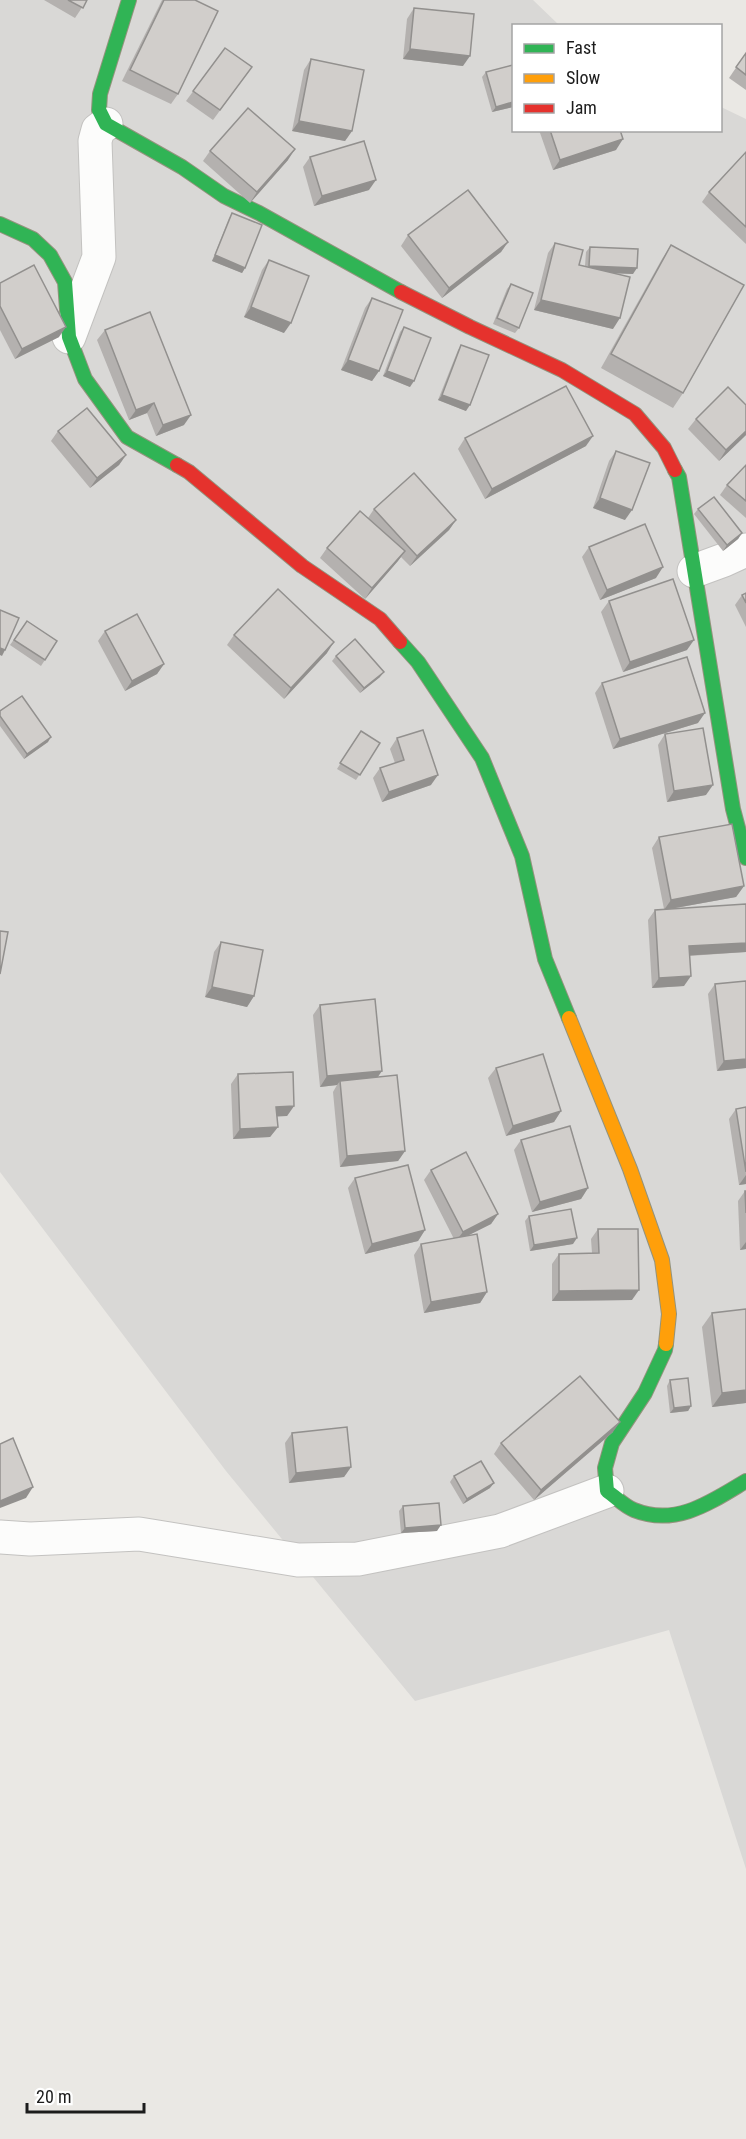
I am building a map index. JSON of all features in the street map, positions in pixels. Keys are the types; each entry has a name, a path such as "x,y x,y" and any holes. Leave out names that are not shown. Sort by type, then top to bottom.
{"street":[{"path":"129,0 100,94 99,110 106,124 183,166 224,196 420,302 562,370 634,414 664,448 679,477 733,810 746,858"},
{"path":"69,337 99,257 95,141 98,130 106,124"},
{"path":"0,224 33,239 50,255 65,282 69,337 85,379 127,437 189,472 302,566 380,619 417,662 482,758 522,856 545,959 630,1169 662,1260 669,1314 665,1350 645,1393 612,1443 604,1468 607,1491 632,1509 660,1517 689,1514 746,1481"},
{"path":"694,571 746,549"},
{"path":"0,1537 30,1539 139,1534 298,1560 358,1559 500,1531 607,1491"}],"shaded area":[{"path":"0,0 533,0 558,24 512,24 512,132 722,132 722,107 746,119 746,1869 669,1630 415,1701 226,1471 0,1172"}],"building":[{"path":"68,0 87,0 83,8"},
{"path":"164,0 195,0 218,11 178,94 130,70"},
{"path":"414,8 474,14 470,56 410,49"},
{"path":"225,48 252,67 220,110 193,91"},
{"path":"746,53 746,75 736,67"},
{"path":"311,59 364,70 352,131 299,121"},
{"path":"512,65 512,102 496,107 486,72"},
{"path":"248,108 295,149 257,192 210,151"},
{"path":"551,132 621,132 623,139 560,160"},
{"path":"364,141 376,180 322,196 310,157"},
{"path":"746,152 746,227 709,192"},
{"path":"468,190 508,242 449,288 408,235"},
{"path":"232,213 262,225 245,268 215,255"},
{"path":"555,243 583,250 579,265 630,277 620,318 541,300"},
{"path":"671,245 744,285 683,393 611,354"},
{"path":"590,247 638,249 637,268 589,266"},
{"path":"269,260 309,276 291,323 251,307"},
{"path":"34,265 66,327 22,349 0,306 0,283"},
{"path":"511,284 533,293 519,328 497,318"},
{"path":"372,298 403,310 379,371 348,360"},
{"path":"150,312 191,415 163,425 154,403 136,410 105,330"},
{"path":"404,327 431,338 414,381 387,371"},
{"path":"461,345 489,355 470,405 442,395"},
{"path":"566,386 593,436 492,489 465,438"},
{"path":"728,387 746,405 746,431 726,450 696,419"},
{"path":"87,408 126,455 97,478 58,431"},
{"path":"616,451 650,463 632,510 600,498"},
{"path":"746,465 746,501 727,485"},
{"path":"414,473 456,520 417,556 374,509"},
{"path":"714,497 742,533 727,545 698,509"},
{"path":"360,511 405,551 372,588 327,548"},
{"path":"645,524 663,567 607,590 589,547"},
{"path":"673,579 694,640 630,662 609,601"},
{"path":"278,589 334,642 291,688 234,635"},
{"path":"0,610 19,618 5,650 0,648"},
{"path":"137,614 164,664 132,681 105,631"},
{"path":"27,621 57,641 45,660 14,640"},
{"path":"355,639 384,672 364,688 336,656"},
{"path":"687,657 705,713 620,739 602,683"},
{"path":"22,696 51,737 27,754 0,716 0,711"},
{"path":"703,728 713,785 674,791 665,734"},
{"path":"423,730 438,775 389,792 380,768 404,760 397,738"},
{"path":"361,731 380,743 360,775 340,763"},
{"path":"732,824 744,886 671,900 659,837"},
{"path":"746,904 746,943 689,946 691,976 659,978 655,910"},
{"path":"0,931 8,932 0,974"},
{"path":"221,942 263,950 254,996 212,987"},
{"path":"746,981 746,1059 724,1061 715,984"},
{"path":"375,999 382,1071 327,1076 320,1005"},
{"path":"543,1054 561,1111 513,1126 496,1068"},
{"path":"293,1072 294,1106 276,1107 278,1127 240,1129 238,1074"},
{"path":"397,1075 405,1151 347,1156 340,1081"},
{"path":"746,1107 746,1172 736,1109"},
{"path":"570,1126 588,1188 540,1202 521,1140"},
{"path":"466,1152 498,1214 463,1232 431,1170"},
{"path":"408,1165 425,1230 372,1244 355,1178"},
{"path":"571,1209 577,1238 534,1245 529,1216"},
{"path":"598,1229 638,1229 639,1290 559,1291 559,1254 599,1253"},
{"path":"477,1234 487,1292 431,1302 421,1244"},
{"path":"746,1309 746,1390 722,1393 712,1313"},
{"path":"580,1376 620,1422 541,1490 501,1443"},
{"path":"688,1378 691,1406 674,1408 670,1380"},
{"path":"347,1427 351,1467 296,1473 292,1433"},
{"path":"13,1438 33,1487 0,1501 0,1444"},
{"path":"481,1461 494,1483 467,1499 454,1476"},
{"path":"439,1503 441,1525 405,1528 403,1506"}],"traffic: fast":[{"path":"129,0 100,94 99,110 106,124 182,167 224,196 401,292"},
{"path":"0,224 33,239 50,255 65,282 69,337 85,379 127,437 177,465"},
{"path":"675,470 679,477 733,809 746,858"},
{"path":"400,642 418,662 482,758 522,856 545,959 569,1018"},
{"path":"666,1344 645,1393 612,1443 605,1468 607,1491 634,1510 664,1516 693,1510 746,1481"}],"traffic: slow":[{"path":"569,1018 630,1169 662,1260 669,1314 666,1344"}],"traffic: jam":[{"path":"401,292 562,370 635,414 664,448 675,470"},
{"path":"177,465 189,472 302,566 380,619 400,642"}]}
